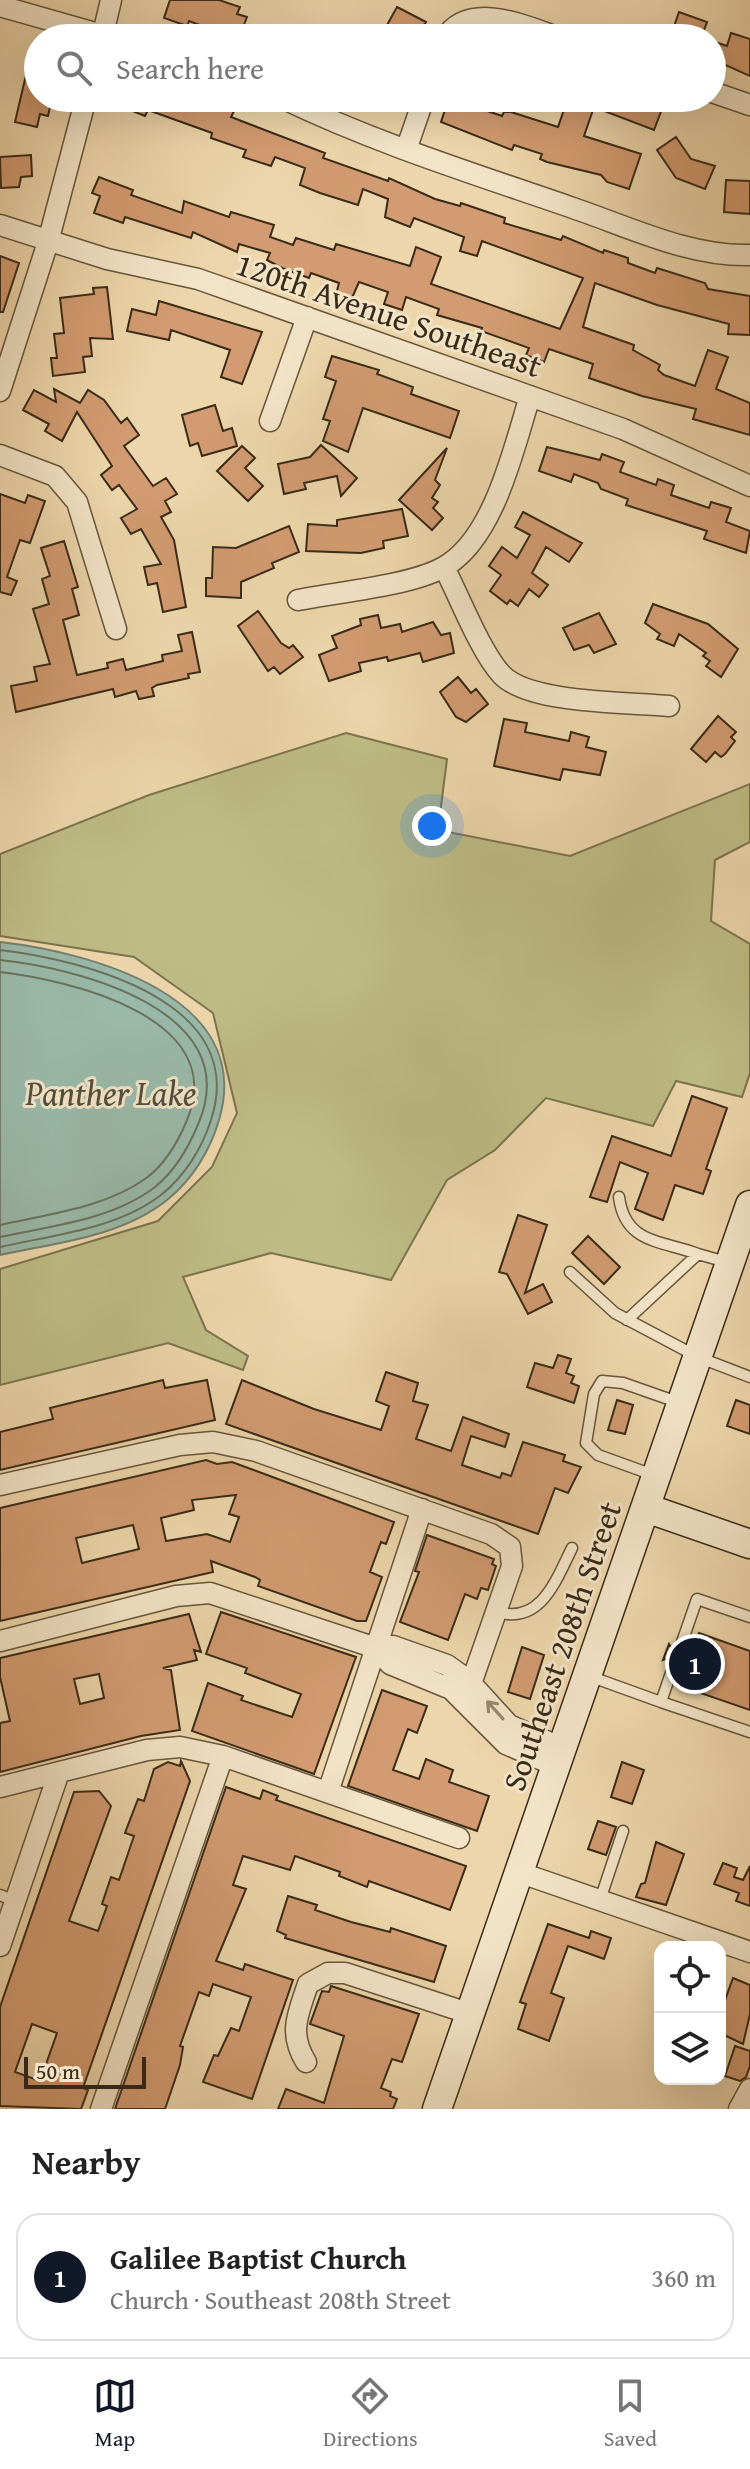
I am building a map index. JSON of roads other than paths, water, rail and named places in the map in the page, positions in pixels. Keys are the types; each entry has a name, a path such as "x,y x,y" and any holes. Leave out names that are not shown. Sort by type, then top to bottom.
{"main road":[{"name":"Southeast 208th Street","path":"437,2109 750,1205"},
{"path":"646,1508 750,1544"}],"street":[{"path":"108,24 111,0"},
{"path":"0,6 62,24"},
{"path":"457,24 485,15 514,24"},
{"path":"726,97 750,105"},
{"path":"0,391 48,242 82,112"},
{"path":"310,112 342,128 688,246 750,255"},
{"path":"406,150 419,112"},
{"name":"120th Avenue Southeast","path":"0,225 48,242 198,279 658,443 750,486"},
{"path":"270,421 307,317"},
{"path":"298,600 418,576 444,567 464,549 490,512 530,396"},
{"path":"0,455 55,476 77,502 116,629"},
{"path":"444,567 496,668 513,684 543,693 669,706"},
{"path":"0,1485 191,1442 213,1442 256,1451 491,1534 510,1547 512,1566 468,1692"},
{"path":"328,1792 422,1509"},
{"path":"0,1641 199,1592 220,1594 376,1648 393,1646 452,1668 506,1744 559,1757"},
{"path":"0,1787 158,1747 190,1748 223,1756 459,1838"},
{"path":"101,2109 223,1756"},
{"path":"0,1946 8,1898 59,1772"},
{"path":"521,1873 750,1952"},
{"path":"306,2062 298,2050 293,2028 308,1984 328,1973 345,1973 471,2014"},
{"path":"739,2109 750,2089"}],"lane":[{"path":"619,1197 622,1219 635,1233 730,1263"},
{"path":"627,1320 698,1254"},
{"path":"570,1272 627,1320 698,1357 750,1377"},
{"path":"657,1476 598,1455 586,1443 594,1394 602,1381 623,1383 682,1403"},
{"path":"497,1612 522,1614 544,1601 572,1548"},
{"path":"680,1648 697,1599 750,1617"},
{"path":"661,1702 674,1664"},
{"path":"587,1676 750,1732"},
{"path":"600,1900 623,1831"}],"water":[{"name":"Panther Lake","path":"0,942 77,957 118,970 157,988 189,1012 213,1041 224,1077 219,1120 211,1143 192,1174 167,1200 129,1223 87,1237 0,1255"}],"place":[{"name":"Galilee Baptist Church","path":"695,1664"}]}
